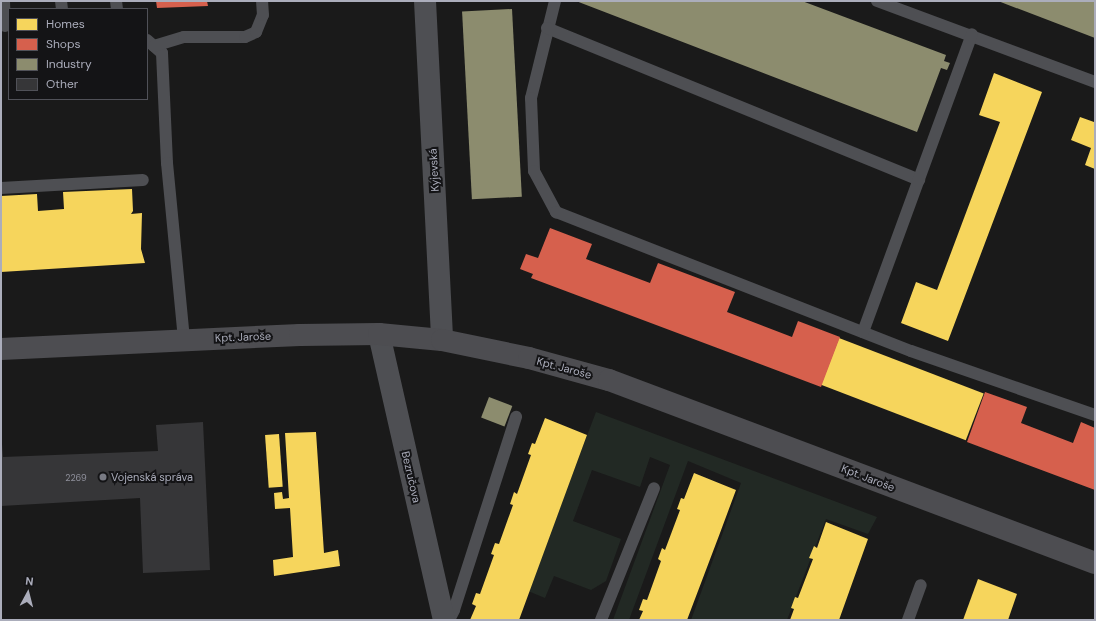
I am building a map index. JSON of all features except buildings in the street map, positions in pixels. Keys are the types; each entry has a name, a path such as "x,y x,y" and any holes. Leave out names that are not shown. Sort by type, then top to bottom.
{"street":[{"name":"Kyjevská","path":"425,1 442,340"},
{"name":"Kpt. Jaroše","path":"1,349 184,340 379,334 442,340 530,358 609,380 1095,563"},
{"name":"Bezručova","path":"379,334 444,620"}],"lane":[{"path":"4,1 5,26"},
{"path":"150,43 184,37 245,37 256,32 263,15 262,1"},
{"path":"554,1 530,98 534,171 556,212 863,332 1095,416"},
{"path":"877,1 972,34 1095,82"},
{"path":"547,28 919,180"},
{"path":"863,332 972,34"},
{"path":"150,43 162,53 167,163 184,340"},
{"path":"1,188 143,180"},
{"path":"448,620 454,610 516,417"},
{"path":"601,620 654,488"},
{"path":"908,620 921,585"}],"shaded area":[{"path":"596,412 877,517 868,534 826,519 787,620 691,620 741,483 688,461 629,620 613,620 670,465 650,457 640,487 592,470 573,521 621,539 606,581 591,590 554,576 545,598 528,591"}],"place":[{"name":"Vojenská správa","path":"103,477"}]}
